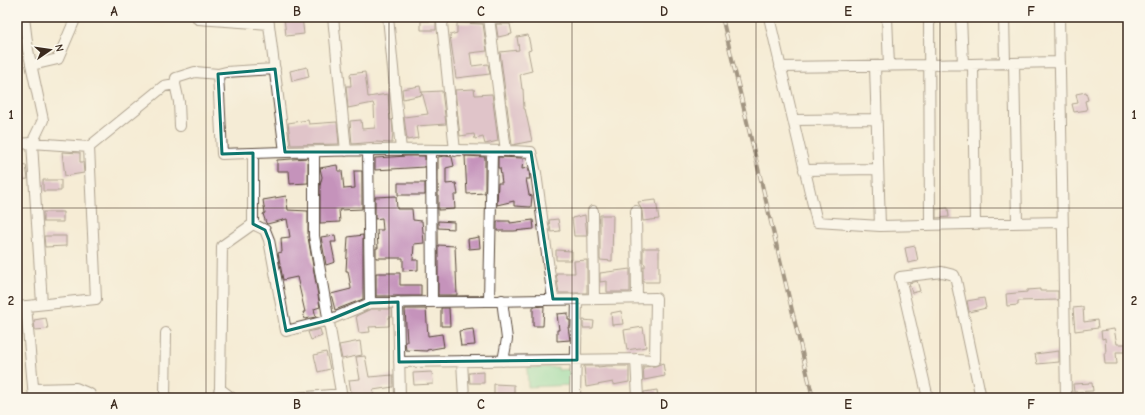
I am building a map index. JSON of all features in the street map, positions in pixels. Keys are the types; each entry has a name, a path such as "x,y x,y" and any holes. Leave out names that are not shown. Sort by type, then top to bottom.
{"street":[{"path":"24,17 28,50 43,120 32,143 42,304"},
{"path":"32,65 58,59 76,17"},
{"path":"333,17 346,151"},
{"path":"388,17 401,150"},
{"path":"446,17 442,23 455,151"},
{"path":"474,17 519,17"},
{"path":"768,17 817,222 880,226 1062,222"},
{"path":"887,17 889,66"},
{"path":"928,17 930,225"},
{"path":"961,17 968,64 975,224"},
{"path":"1004,17 1010,63 1017,223"},
{"path":"1059,17 1066,398"},
{"path":"489,18 506,151"},
{"path":"198,19 269,21 284,152"},
{"path":"780,67 1060,62"},
{"path":"875,66 880,226"},
{"path":"180,126 179,102 175,84 176,78 195,72 218,74 226,72 275,69"},
{"path":"218,74 222,154 368,150 531,152 536,173 553,299"},
{"path":"17,144 32,143 89,147 164,86 175,84"},
{"path":"793,120 876,119"},
{"path":"89,147 96,298 21,306 33,394 76,388 90,394 91,398"},
{"path":"368,150 370,303"},
{"path":"431,151 432,301"},
{"path":"489,300 492,151"},
{"path":"296,398 342,396 314,236 314,152"},
{"path":"253,153 253,224"},
{"path":"804,170 878,168"},
{"path":"593,211 594,299"},
{"path":"636,211 637,298"},
{"path":"253,224 265,230 269,240 286,331 328,320 370,303 656,298 654,360 399,362"},
{"path":"232,398 219,393 222,246 253,224"},
{"path":"928,398 900,277 942,272 954,274 956,280 981,398"},
{"path":"575,398 577,360 577,299"},
{"path":"502,300 507,339 503,361"},
{"path":"398,302 400,398"},
{"path":"165,398 166,333"},
{"path":"636,359 638,398"},
{"path":"462,362 464,398"}],"highlighted area":[{"path":"275,69 285,152 531,152 553,299 577,299 577,360 399,362 398,302 370,303 329,320 286,331 269,240 265,230 253,224 253,153 222,154 218,74"}],"green space":[{"path":"558,367 558,370 572,369 573,385 528,387 527,368"}],"building":[{"path":"284,17 302,17 304,34 286,36"},
{"path":"421,21 436,21 436,30 421,30"},
{"path":"457,23 483,24 487,51 470,53 472,66 488,64 490,74 456,78 450,35 457,33"},
{"path":"496,24 510,24 512,34 498,37"},
{"path":"528,35 531,50 528,51 532,71 520,74 523,89 524,109 532,141 512,145 500,52 519,50 517,37"},
{"path":"307,67 309,77 292,81 290,71"},
{"path":"365,72 368,97 388,94 390,120 392,120 393,132 392,143 376,142 352,144 350,121 361,120 362,129 375,128 373,103 348,108 346,86 351,86 350,74"},
{"path":"420,86 422,95 403,99 402,89"},
{"path":"474,89 475,95 492,94 498,141 485,144 483,137 475,139 474,134 460,136 455,90"},
{"path":"442,91 446,124 416,126 418,138 407,140 404,117 428,114 422,92"},
{"path":"1086,92 1088,100 1085,101 1087,110 1074,112 1072,104 1078,103 1076,94"},
{"path":"308,120 309,124 337,122 339,144 291,145 288,123"},
{"path":"62,152 80,153 80,162 83,162 84,173 65,176"},
{"path":"425,156 425,167 375,170 375,158"},
{"path":"465,156 485,157 485,193 467,194"},
{"path":"438,157 452,157 454,166 446,168 446,184 456,183 458,195 454,195 455,209 438,210"},
{"path":"498,157 523,158 522,169 528,168 529,171 530,179 526,179 529,195 532,196 531,207 514,206 514,201 497,205 498,183 502,183 500,168 498,168"},
{"path":"308,158 308,183 290,184 289,171 277,171 277,160"},
{"path":"26,165 28,179 17,180 17,166"},
{"path":"337,165 338,171 342,171 344,189 355,188 354,171 362,171 362,209 339,210 340,222 320,223 320,186 322,177 320,168"},
{"path":"43,180 61,180 61,191 43,191"},
{"path":"398,183 425,183 425,195 398,195"},
{"path":"286,196 288,210 308,211 308,237 320,307 314,309 316,317 305,319 303,312 305,312 297,277 283,280 278,253 282,252 281,238 290,237 287,219 267,224 263,214 265,213 263,200"},
{"path":"396,196 397,209 412,209 413,220 422,221 424,243 414,244 413,260 418,260 418,270 403,271 403,258 376,258 376,248 378,248 377,230 383,230 382,218 375,219 375,197"},
{"path":"656,200 659,219 643,221 642,211 638,202"},
{"path":"948,208 949,217 936,218 936,209"},
{"path":"43,212 63,212 63,222 43,222"},
{"path":"585,215 587,236 574,236 572,218"},
{"path":"600,215 613,215 612,261 600,260"},
{"path":"558,219 560,231 551,232 549,220"},
{"path":"533,220 534,229 497,231 497,221 510,221 510,223"},
{"path":"438,221 454,222 454,229 438,228"},
{"path":"335,235 336,242 331,242 335,262 326,265 321,237"},
{"path":"363,235 363,299 335,310 331,294 351,289 348,271 346,271 348,237"},
{"path":"44,236 66,236 66,246 45,247"},
{"path":"479,237 480,248 469,249 468,239"},
{"path":"438,245 455,246 457,295 438,295"},
{"path":"915,246 918,261 908,263 905,248"},
{"path":"643,248 659,248 659,282 643,282 643,267 645,267 645,264 643,263"},
{"path":"556,250 572,251 572,260 556,260"},
{"path":"587,260 587,293 559,293 556,273 575,273 574,261"},
{"path":"630,269 630,292 607,292 607,281 600,282 600,273"},
{"path":"376,273 400,273 400,285 421,285 421,296 376,296"},
{"path":"917,281 920,291 912,293 909,283"},
{"path":"1040,289 1040,291 1058,291 1058,300 1018,301 1018,305 1007,306 1006,294"},
{"path":"984,298 986,308 969,312 967,301"},
{"path":"544,306 543,326 533,326 533,307"},
{"path":"1083,307 1084,322 1097,320 1098,328 1075,331 1073,308"},
{"path":"441,308 449,308 450,326 441,326"},
{"path":"371,309 392,309 392,317 389,317 389,326 369,327 370,332 359,333 356,316"},
{"path":"405,309 426,309 428,336 442,334 444,347 427,351 406,350"},
{"path":"621,311 623,324 612,325 611,313"},
{"path":"568,313 568,320 570,320 570,327 568,327 570,340 557,341 557,330 559,330 557,314"},
{"path":"46,318 48,329 35,330 34,320"},
{"path":"583,320 594,321 593,328 583,328"},
{"path":"643,327 646,347 627,350 624,330"},
{"path":"320,329 322,336 311,340 308,332"},
{"path":"473,329 475,345 461,346 459,331"},
{"path":"1114,329 1117,344 1128,344 1128,352 1116,352 1117,364 1105,364 1105,338 1102,339 1101,331"},
{"path":"360,341 362,355 342,359 339,345"},
{"path":"1059,351 1059,362 1037,364 1035,354"},
{"path":"326,352 330,369 318,372 314,355"},
{"path":"365,356 369,377 393,375 393,387 373,390 374,398 352,398 349,380 360,379 356,357"},
{"path":"663,363 665,376 644,380 643,367 655,366"},
{"path":"584,366 629,366 629,382 613,385 613,382 586,387"},
{"path":"432,372 433,384 414,385 413,373"},
{"path":"484,372 484,383 470,383 469,373"},
{"path":"1092,383 1093,391 1074,392 1073,384"},
{"path":"494,384 514,385 514,398 494,398"},
{"path":"657,390 658,398 644,398 644,392"}],"railway":[{"path":"722,17 813,398"}]}
